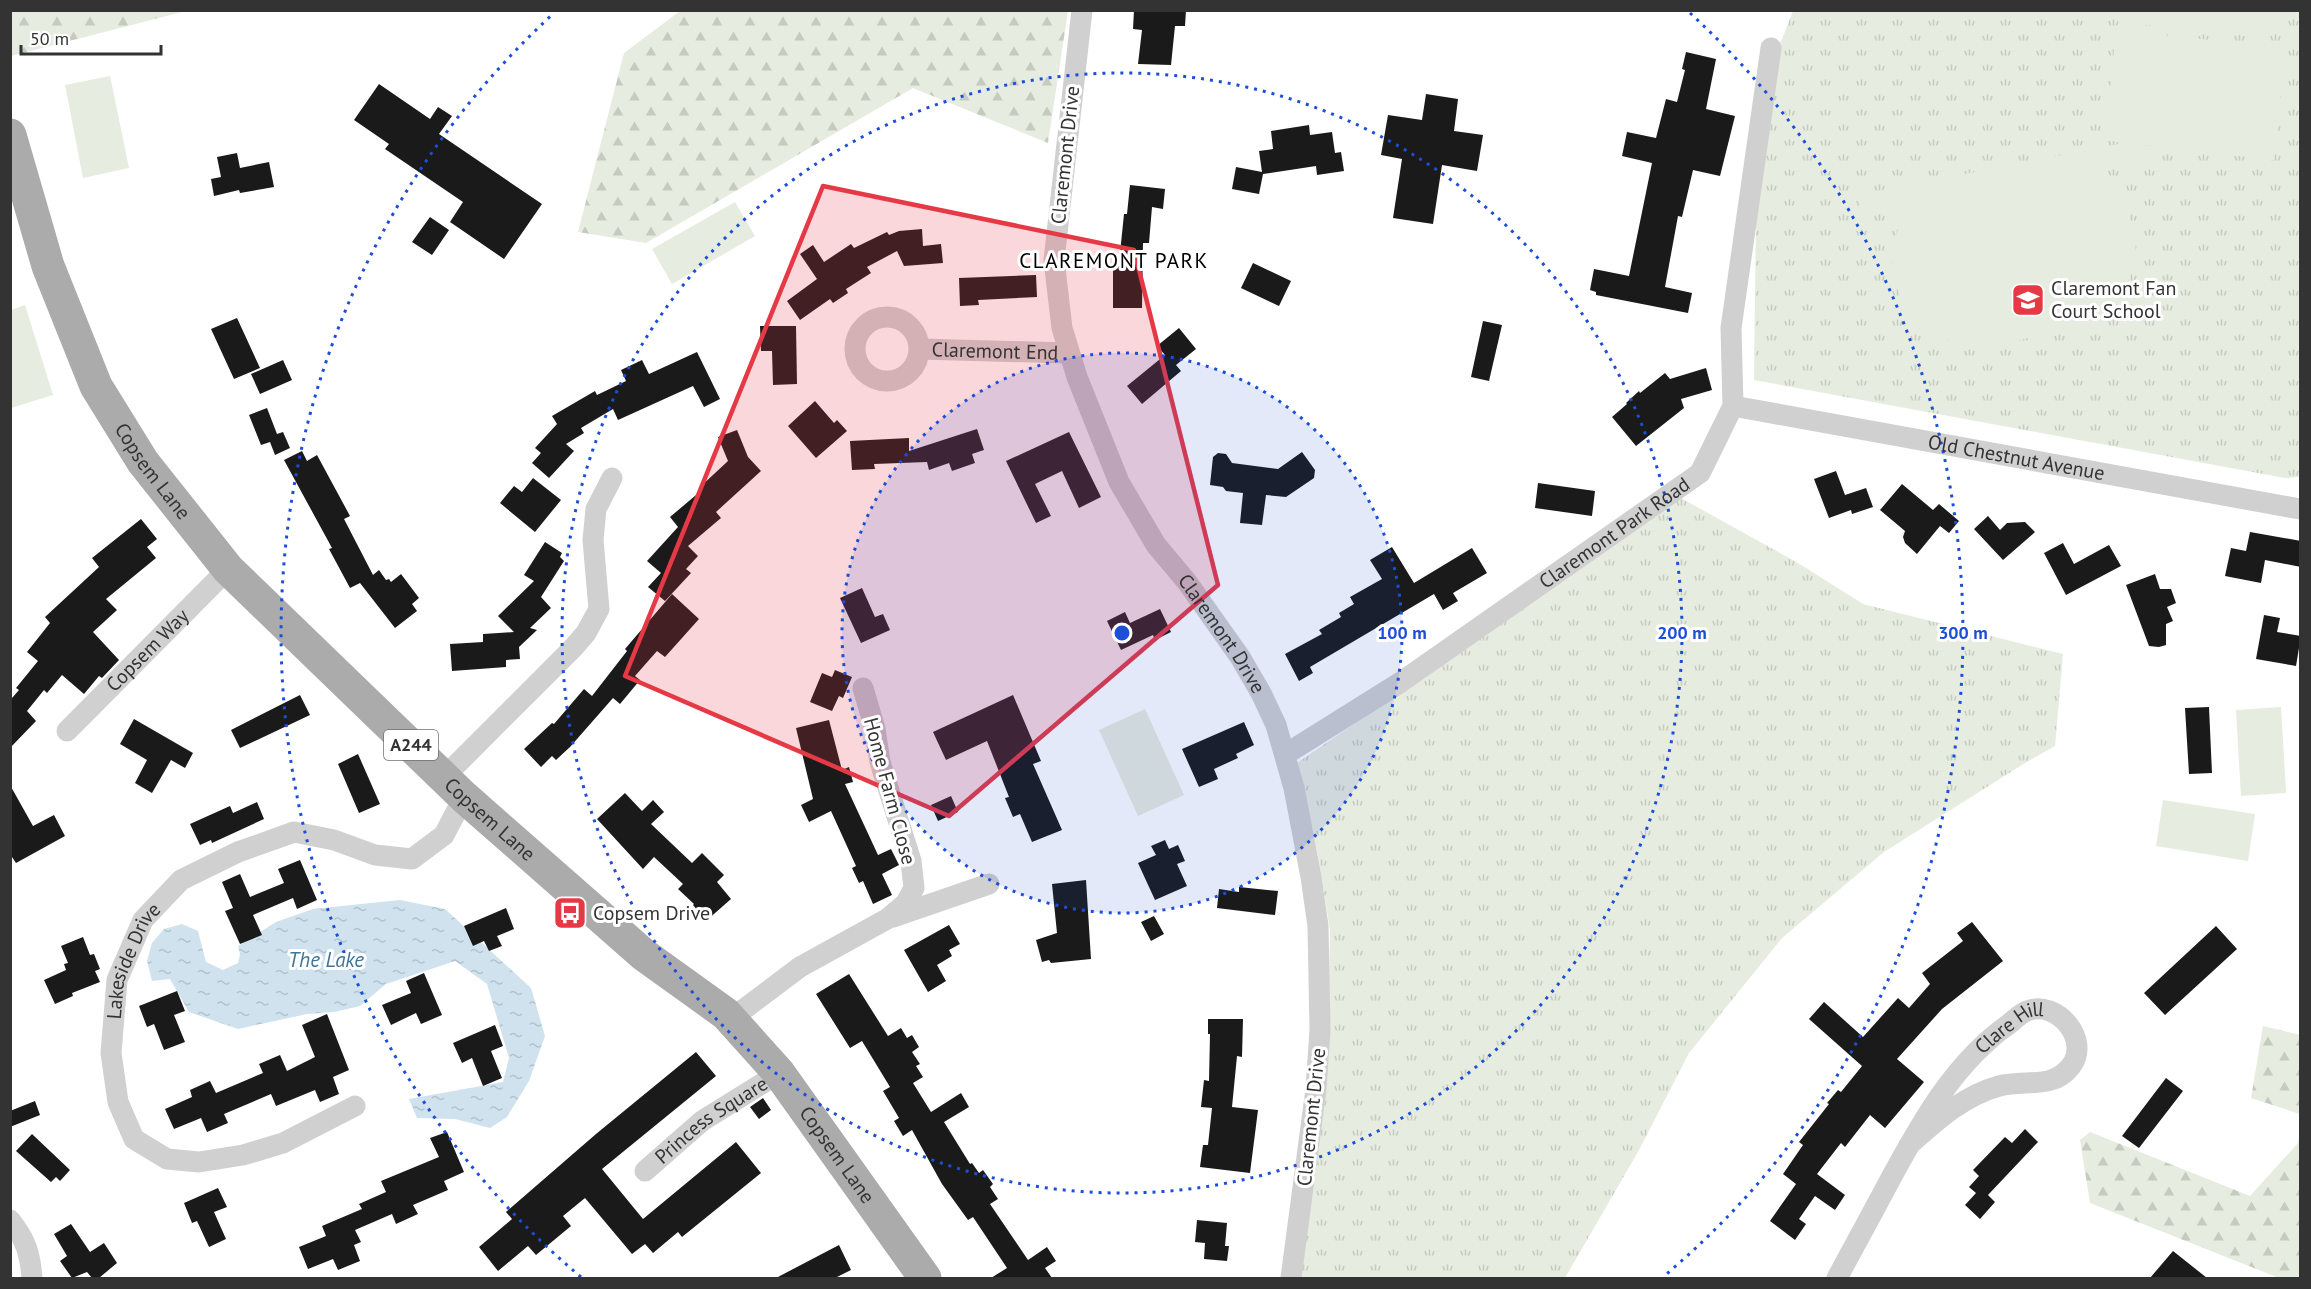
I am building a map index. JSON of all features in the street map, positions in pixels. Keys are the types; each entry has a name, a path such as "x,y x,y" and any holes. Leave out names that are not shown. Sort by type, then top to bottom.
{"main road":[{"name":"Copsem Lane","path":"10,135 48,266 96,386 143,462 228,569 454,787 644,954 731,1019 779,1073 924,1278"}],"street":[{"name":"Claremont Drive","path":"1082,10 1054,260 1062,328 1077,377 1119,482 1156,545 1187,582 1240,657 1262,693 1286,754 1311,877 1318,926 1320,1030 1316,1089 1291,1278"},
{"name":"Claremont Park Road","path":"1286,754 1401,682 1700,472 1733,406 1731,328 1771,48"},
{"name":"Claremont End","path":"920,350 1069,353"},
{"name":"Old Chestnut Avenue","path":"1733,406 2301,509"},
{"path":"454,787 586,633 599,609 593,540 596,509 612,478"},
{"name":"Copsem Way","path":"67,730 228,569"},
{"name":"Home Farm Close","path":"863,688 875,729 880,762 910,861 914,888 906,903 887,919"},
{"name":"Lakeside Drive","path":"355,1106 283,1143 243,1155 199,1162 167,1159 134,1139 118,1102 111,1053 117,980 143,920 181,880 238,852 294,832 334,840 375,855 412,859 444,835 454,787"},
{"name":"Home Farm Close","path":"731,1019 800,967 887,919 989,884"},
{"name":"Clare Hill","path":"1837,1278 1909,1145 1939,1095 1991,1036 2028,1010 2047,1010 2061,1018 2074,1031 2077,1049 2073,1063 2065,1074 2053,1081 1999,1086 1950,1109 1909,1145"},
{"name":"Princess Square","path":"645,1171 702,1121 779,1073"},
{"path":"10,1220 22,1236 30,1257 32,1278"}],"highlighted area":[{"path":"823,186 1134,250 1218,585 949,816 625,676"}],"green space":[{"path":"11,10 186,10 186,11 11,56"},
{"path":"2120,10 2273,11 2270,38 2118,22"},
{"path":"680,11 1068,11 1048,143 913,88 646,243 578,232 624,53"},
{"name":"Claremont Fan Court School","path":"1793,11 2300,11 2300,477 2285,478 1754,380 1756,220 1777,52"},
{"path":"2116,30 2285,48 2274,160 2134,144 2138,161 2091,171 2109,187 2123,205 2132,224 2136,244 2134,264 2127,284 2114,302 2096,319 2083,326 2061,332 1986,346 1958,344 1944,339 1920,323 1910,312 1902,300 1894,276 1893,255 1896,235 1911,206 1862,215 1857,195 2123,143 2105,140"},
{"path":"110,76 129,168 83,178 65,85"},
{"path":"735,202 755,236 672,284 652,249"},
{"path":"25,305 53,395 11,408 11,310"},
{"path":"1679,497 1798,563 1863,604 2063,654 2055,746 1884,852 1782,938 1689,1053 1639,1150 1565,1278 1300,1278 1328,1033 1330,930 1318,856 1297,763 1507,619"},
{"path":"2281,707 2286,793 2241,796 2236,710"},
{"path":"1145,709 1184,795 1138,816 1099,730"},
{"path":"2163,800 2255,814 2248,861 2156,846"},
{"path":"2263,1026 2300,1035 2300,1114 2251,1098"},
{"path":"2300,1129 2300,1278 2279,1278 2090,1203 2080,1140 2090,1132 2250,1196 2298,1143"}],"water":[{"name":"The Lake","path":"400,900 445,909 531,988 545,1036 529,1081 507,1117 490,1128 455,1119 417,1118 409,1099 503,1082 509,1058 487,984 455,961 386,984 360,1006 334,1012 307,1014 238,1029 189,1012 170,979 152,981 147,961 152,943 164,929 182,924 198,931 206,962 223,970 238,963 240,954 238,946 276,922 313,909"}],"building":[{"path":"1134,10 1186,10 1185,26 1175,26 1171,65 1138,64 1142,30 1133,29"},
{"path":"1686,52 1716,59 1706,109 1735,116 1720,176 1693,170 1682,217 1678,216 1665,287 1692,293 1688,313 1596,295 1596,292 1590,290 1594,269 1629,276 1652,163 1622,156 1627,132 1656,138 1666,99 1677,102 1685,70 1682,69"},
{"path":"379,84 430,119 438,107 452,116 439,134 542,204 504,259 450,222 463,202 385,149 389,144 354,120"},
{"path":"1426,94 1458,99 1454,131 1483,135 1477,171 1442,165 1433,224 1393,218 1402,159 1381,155 1388,115 1422,120"},
{"path":"1309,125 1310,135 1332,132 1335,153 1341,152 1344,171 1317,175 1316,166 1263,174 1259,194 1232,189 1236,167 1262,172 1259,151 1273,149 1271,131"},
{"path":"237,153 240,168 269,162 274,187 240,193 239,190 214,196 211,179 221,177 217,157"},
{"path":"1130,185 1165,189 1163,209 1152,207 1149,243 1143,243 1142,308 1113,308 1113,263 1119,263 1124,214 1127,214"},
{"path":"430,217 449,230 432,255 412,242"},
{"path":"922,229 923,246 941,244 943,263 904,266 897,251 867,267 871,273 846,289 848,293 833,303 830,299 800,320 787,301 817,279 800,254 813,245 824,262 851,244 854,248 887,232 889,235 899,231"},
{"path":"1253,263 1291,281 1279,306 1241,288"},
{"path":"1036,275 1037,297 978,300 979,305 960,306 959,278"},
{"path":"237,318 260,368 234,379 211,329"},
{"path":"1483,321 1502,325 1489,381 1471,377"},
{"path":"760,326 796,326 797,384 773,385 772,351 761,351"},
{"path":"1179,328 1196,349 1176,365 1181,371 1142,404 1127,386 1165,355 1157,346"},
{"path":"697,352 720,399 704,407 693,386 618,420 613,409 581,428 584,433 566,444 574,451 549,478 532,463 541,453 535,448 557,424 552,416 595,391 597,395 626,381 621,370 642,360 649,374"},
{"path":"283,360 292,380 260,394 251,374"},
{"path":"1706,368 1712,390 1681,399 1684,408 1636,446 1612,417 1639,391 1640,393 1665,373 1670,379"},
{"path":"815,401 834,423 837,420 847,431 816,458 788,426"},
{"path":"267,408 277,434 283,432 290,448 275,455 270,442 261,445 249,415"},
{"path":"977,429 984,450 972,454 975,463 952,471 949,463 929,470 927,462 874,464 875,469 852,470 850,441 909,438 909,451"},
{"path":"737,430 748,457 761,471 716,512 721,518 688,546 698,556 686,569 691,573 665,601 648,587 661,573 647,561 678,527 670,517 702,490 700,487 728,461 718,437"},
{"path":"1069,432 1101,497 1079,508 1062,471 1035,484 1051,516 1036,523 1006,461"},
{"path":"302,451 307,461 317,455 350,516 344,519 373,575 379,570 386,580 389,579 391,582 401,574 419,598 412,604 417,611 395,628 360,583 350,588 329,549 332,548 284,460"},
{"path":"1302,452 1315,470 1314,478 1286,497 1266,495 1262,525 1240,523 1243,493 1226,491 1223,487 1210,485 1213,457 1218,453 1226,454 1232,463 1278,469"},
{"path":"1836,471 1845,495 1866,488 1873,507 1852,514 1851,510 1829,518 1814,479"},
{"path":"533,478 561,500 535,532 500,503 514,486 522,492"},
{"path":"1538,483 1595,491 1592,516 1535,508"},
{"path":"1902,484 1933,510 1939,504 1959,521 1949,533 1940,526 1917,554 1905,543 1903,537 1905,531 1880,510"},
{"path":"1988,516 2000,530 2007,523 2025,522 2035,532 2003,560 1974,529"},
{"path":"141,519 157,539 147,547 156,558 106,599 117,610 93,632 119,660 102,678 99,676 84,694 62,675 47,693 44,690 27,711 36,721 10,748 10,696 12,698 19,690 16,688 38,661 27,652 50,623 45,617 99,567 92,558"},
{"path":"2250,532 2301,541 2301,567 2265,560 2261,583 2225,576 2231,548 2246,551"},
{"path":"545,542 562,553 560,557 564,561 541,597 551,608 530,628 537,630 519,647 520,659 506,660 506,667 452,671 450,644 483,642 483,634 514,632 498,616 534,581 524,575"},
{"path":"2063,543 2074,564 2109,545 2121,566 2066,595 2044,553"},
{"path":"1392,547 1414,583 1472,548 1487,573 1453,593 1458,601 1443,610 1434,594 1310,667 1313,673 1299,681 1285,654 1322,634 1319,630 1341,617 1339,613 1354,604 1350,597 1382,579 1370,560"},
{"path":"2155,574 2160,589 2171,589 2176,603 2167,607 2173,621 2166,624 2166,645 2159,647 2149,646 2126,585"},
{"path":"862,588 875,617 883,614 890,630 861,643 840,598"},
{"path":"672,594 699,619 665,657 657,651 635,676 640,680 620,704 613,698 570,747 556,760 552,756 541,767 524,749 552,723 554,724 584,689 592,696 627,651 625,649"},
{"path":"1160,609 1171,632 1155,640 1153,635 1121,650 1107,621 1125,612 1130,623"},
{"path":"2264,615 2280,618 2277,632 2301,636 2296,666 2256,659"},
{"path":"835,670 852,677 843,698 839,696 832,711 810,702 822,673 832,677"},
{"path":"300,695 310,715 240,748 231,730"},
{"path":"1013,695 1041,761 1033,764 1062,830 1032,842 1020,814 1013,817 1005,798 1009,797 987,741 946,760 933,732"},
{"path":"2209,707 2212,773 2189,774 2185,708"},
{"path":"134,719 193,753 185,768 171,760 152,793 135,783 147,760 120,744"},
{"path":"829,720 842,770 849,767 853,782 845,784 878,855 891,849 899,865 882,874 892,895 873,904 863,881 859,883 852,868 856,866 831,811 809,822 801,805 813,799 796,728"},
{"path":"1244,722 1254,745 1236,754 1238,758 1214,769 1218,779 1199,787 1182,749"},
{"path":"358,754 380,804 359,813 338,764"},
{"path":"10,785 33,826 54,815 65,836 16,863 10,854"},
{"path":"625,793 642,811 653,800 664,812 651,824 692,863 702,853 724,875 717,882 731,899 706,921 694,904 678,889 683,884 654,857 643,869 597,819"},
{"path":"951,796 958,812 938,821 931,805"},
{"path":"257,802 264,819 212,843 211,840 200,845 190,824 230,806 233,813"},
{"path":"1165,840 1169,849 1178,845 1185,861 1177,864 1187,886 1155,900 1138,863 1156,855 1151,846"},
{"path":"300,860 317,900 297,909 293,898 253,915 262,935 240,944 225,911 233,908 222,882 240,874 250,897 284,883 278,869"},
{"path":"1086,880 1091,959 1042,962 1036,940 1057,933 1052,884"},
{"path":"1239,887 1278,891 1275,915 1217,908 1219,889 1239,892"},
{"path":"506,908 514,929 497,936 502,946 489,951 484,941 473,946 464,926"},
{"path":"1154,916 1164,934 1151,941 1141,922"},
{"path":"1972,922 2003,961 1942,1009 1897,1059 1924,1082 1885,1128 1870,1115 1845,1147 1841,1143 1817,1174 1845,1195 1835,1210 1815,1196 1799,1219 1806,1224 1795,1240 1770,1221 1796,1184 1783,1174 1803,1145 1799,1142 1829,1104 1827,1103 1838,1090 1841,1092 1862,1066 1809,1019 1824,1002 1863,1037 1898,998 1909,1008 1930,984 1922,973 1963,941 1957,933"},
{"path":"949,925 960,944 949,950 952,956 937,965 946,981 928,992 904,950"},
{"path":"2216,926 2237,949 2165,1015 2144,993"},
{"path":"83,937 90,955 94,954 100,969 95,971 100,982 72,993 73,996 55,1004 44,980 66,970 64,964 68,963 61,946"},
{"path":"424,973 442,1015 421,1024 416,1013 391,1025 382,1005 411,993 406,981"},
{"path":"849,974 888,1036 901,1028 907,1038 912,1035 919,1047 912,1052 920,1064 916,1066 923,1077 913,1083 931,1112 961,1093 969,1107 944,1122 970,1164 972,1163 979,1173 983,1170 993,1184 990,1187 998,1199 990,1204 1028,1260 1047,1247 1056,1261 1045,1268 1052,1278 991,1278 1007,1268 973,1217 968,1220 942,1184 912,1130 903,1136 894,1121 899,1118 883,1091 890,1087 862,1041 850,1048 816,994"},
{"path":"177,991 185,1011 174,1015 185,1042 164,1050 154,1024 147,1027 139,1006"},
{"path":"327,1014 349,1070 333,1077 339,1094 320,1102 315,1090 276,1106 271,1094 224,1114 228,1123 207,1132 201,1118 174,1129 165,1109 192,1097 190,1090 210,1081 216,1093 263,1073 259,1064 280,1055 287,1071 315,1057 302,1025"},
{"path":"1208,1019 1243,1019 1242,1057 1237,1056 1232,1107 1258,1110 1250,1173 1200,1167 1203,1145 1208,1145 1212,1108 1201,1107 1204,1080 1209,1081"},
{"path":"495,1025 503,1046 491,1051 502,1078 483,1086 472,1058 462,1063 453,1043"},
{"path":"696,1052 716,1076 602,1169 643,1219 736,1142 761,1173 682,1237 678,1232 653,1253 645,1244 632,1254 585,1198 563,1216 571,1226 536,1255 528,1246 498,1271 479,1247 512,1219 506,1212"},
{"path":"2166,1078 2183,1091 2139,1148 2122,1136"},
{"path":"763,1098 771,1110 759,1119 750,1107"},
{"path":"35,1101 40,1115 10,1127 10,1111"},
{"path":"2025,1129 2038,1142 1988,1195 1995,1202 1980,1219 1965,1205 1976,1193 1969,1187 1979,1176 1973,1170 2005,1137 2012,1143"},
{"path":"447,1132 464,1172 444,1181 448,1190 413,1205 418,1214 396,1224 392,1214 355,1230 361,1242 354,1245 360,1261 338,1270 333,1259 308,1269 299,1247 326,1236 322,1226 362,1209 359,1204 386,1192 381,1181 439,1157 430,1138"},
{"path":"32,1134 70,1170 60,1181 56,1177 51,1182 16,1151"},
{"path":"218,1188 227,1207 214,1212 226,1239 209,1247 197,1221 192,1223 184,1203"},
{"path":"1197,1220 1227,1223 1225,1246 1229,1246 1227,1261 1204,1259 1205,1243 1195,1242"},
{"path":"71,1224 90,1252 104,1243 117,1263 99,1278 92,1278 87,1272 72,1278 60,1261 67,1256 54,1234"},
{"path":"839,1245 851,1270 835,1278 776,1278"},
{"path":"2173,1251 2207,1278 2150,1278"}],"place":[{"name":"Claremont Fan Court School","path":"2028,300"},
{"name":"Copsem Drive","path":"570,913"}],"district":[{"name":"CLAREMONT PARK","path":"1114,261"}]}
